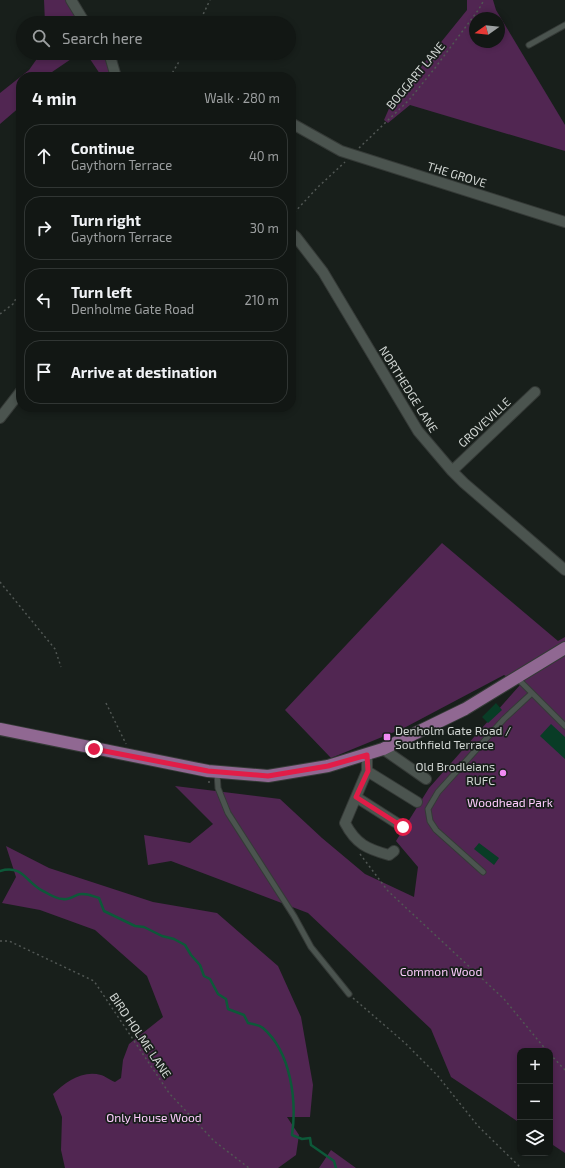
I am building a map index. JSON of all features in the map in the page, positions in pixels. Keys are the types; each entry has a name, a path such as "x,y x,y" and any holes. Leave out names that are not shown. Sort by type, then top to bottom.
{"main road":[{"path":"0,729 217,773 268,776 328,766 383,749 465,710 565,648"}],"street":[{"path":"70,0 80,16"},
{"path":"111,60 115,72"},
{"name":"THE GROVE","path":"296,126 341,151 565,222"},
{"name":"NORTHEDGE LANE","path":"296,237 323,272 418,431 452,471 565,570"},
{"name":"GROVEVILLE","path":"452,471 535,392"},
{"path":"0,418 16,397"},
{"path":"383,749 426,779"},
{"path":"367,755 368,771 345,823 352,835 371,850 389,855 394,851"},
{"path":"368,771 417,802"},
{"path":"356,797 403,827"}],"lane":[{"path":"529,45 565,25"},
{"path":"517,678 565,726"},
{"path":"483,872 436,830 430,821 428,809 438,792 504,719 532,693"},
{"path":"217,773 218,788 228,813 294,916 311,947 349,994"}],"path":[{"path":"202,16 210,0"},
{"name":"BOGGART LANE","path":"296,211 329,176 353,155 364,142 409,100 461,33 484,0"},
{"path":"173,72 180,60"},
{"path":"0,314 13,304 16,298"},
{"path":"0,582 55,649 61,667"},
{"path":"106,703 132,756"},
{"path":"352,835 361,856 388,890 504,999 545,1048"},
{"name":"BIRD HOLME LANE","path":"0,941 9,941 94,981 169,1093 214,1141 249,1168"},
{"path":"349,994 405,1043 437,1075 478,1126 521,1168"},
{"path":"553,1057 565,1070"}],"green space":[{"path":"44,0 66,0 77,16 45,16"},
{"path":"467,0 493,0 497,12 469,12 469,48 505,48 505,25 565,125 565,151 410,105 388,123 384,120 391,104 467,10"},
{"path":"36,60 70,60 52,72 26,72"},
{"path":"91,60 105,60 109,72 99,72"},
{"path":"16,80 16,110 0,124 0,93"},
{"name":"Old Brodleians RUFC","path":"442,543 558,641 565,637 565,1153 553,1145 553,1048 517,1048 517,1121 451,1077 431,1029 308,913 171,861 148,865 144,835 190,843 213,824 175,786 280,799 322,838 365,874 414,897 418,867 396,841 429,788 520,685 504,675 404,728 331,758 285,710"},
{"name":"Only House Wood","path":"6,846 49,868 153,902 217,913 278,966 301,1017 313,1085 310,1117 287,1117 299,1135 296,1155 278,1168 65,1168 61,1150 62,1117 53,1094 69,1081 87,1074 101,1075 115,1082 121,1078 123,1060 129,1044 163,1017 147,976 95,930 40,910 2,903 16,877"},
{"path":"331,1150 356,1168 319,1168"}],"building":[{"path":"496,703 502,710 488,723 482,717"},
{"path":"551,724 565,737 565,759 540,736"},
{"path":"479,843 499,858 494,865 474,849"}],"waterway":[{"path":"0,871 14,870 20,872 39,889 58,898 67,899 82,894 99,898 104,911 135,926 144,927 185,945 200,965 204,976 210,979 218,994 226,999 228,1009 244,1015 248,1023 263,1028 272,1038 286,1063 290,1078 294,1107 292,1135 302,1139 310,1138 311,1145 334,1161 336,1168"}],"place":[{"name":"Denholm Gate Road / Southfield Terrace","path":"387,737"},
{"name":"Old Brodleians RUFC","path":"503,773"}],"route":[{"path":"94,749 217,773 268,776 328,766 367,755 368,771 356,797 403,827"}],"park label":[{"name":"Woodhead Park","path":"510,802"},
{"name":"Common Wood","path":"441,971"}]}
